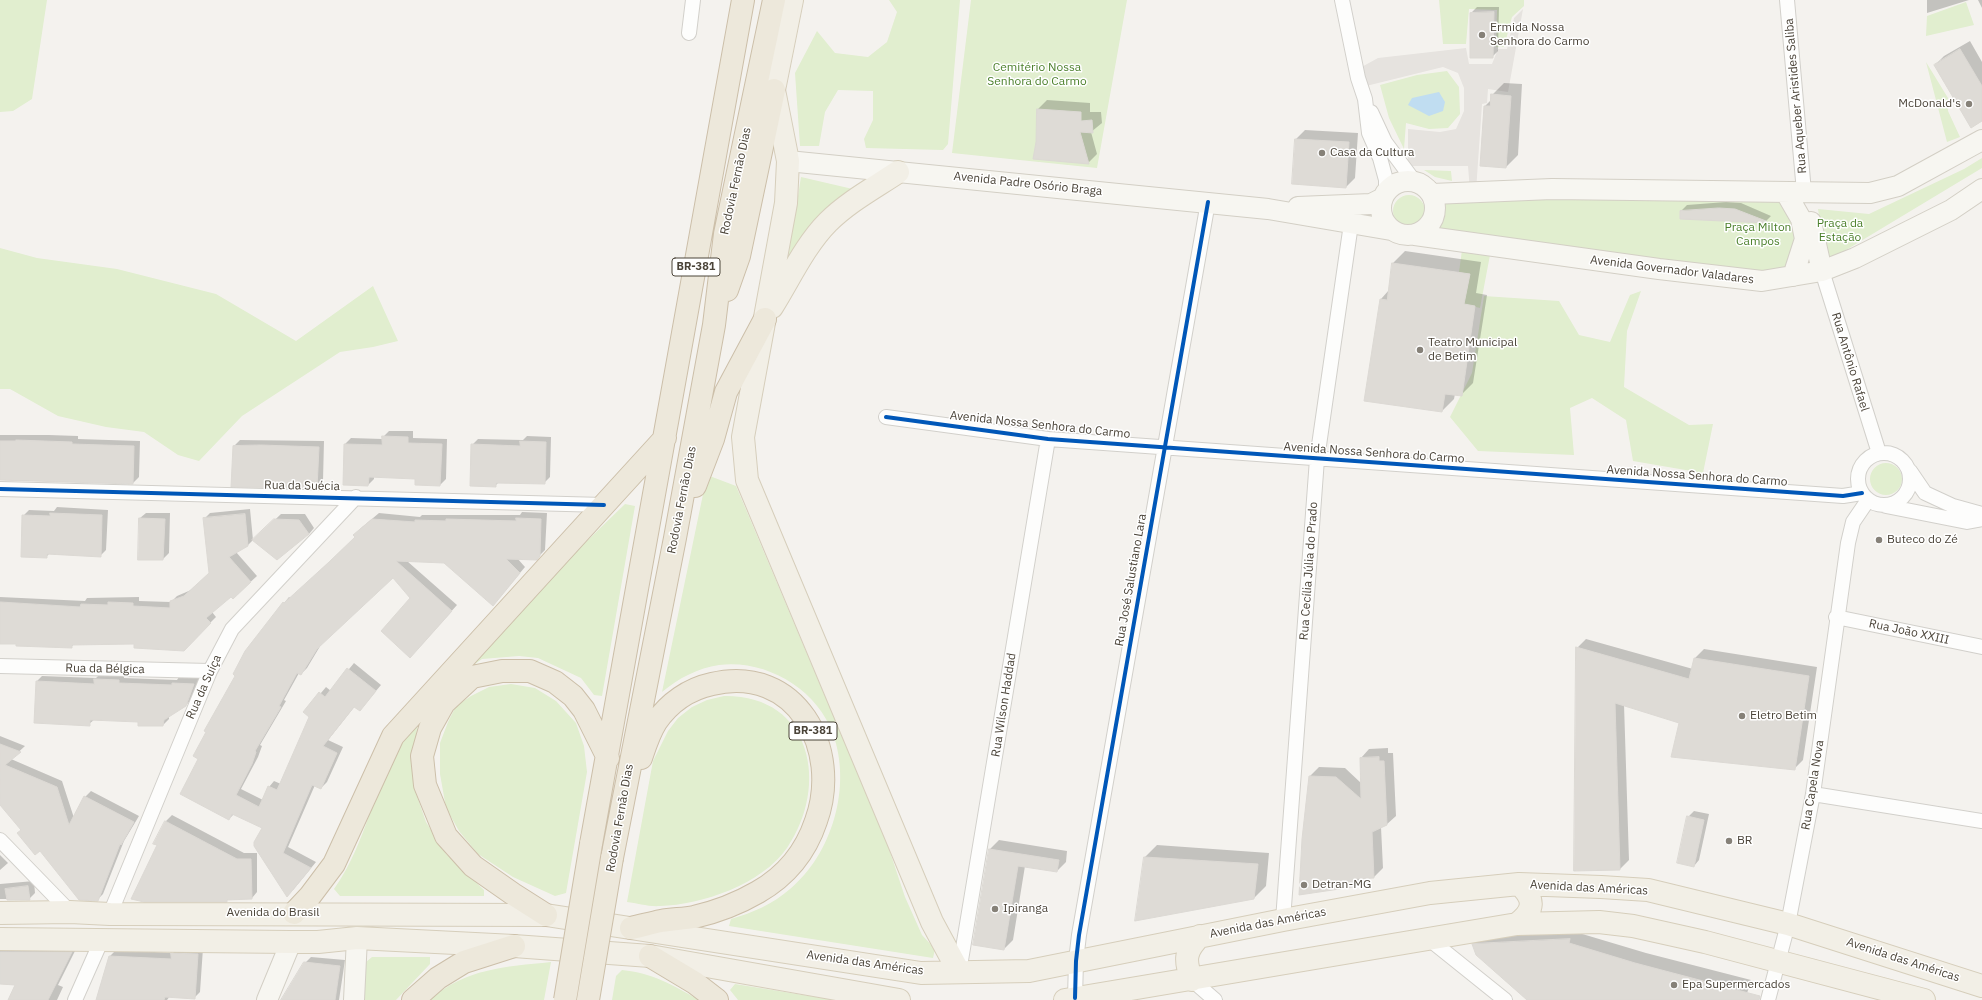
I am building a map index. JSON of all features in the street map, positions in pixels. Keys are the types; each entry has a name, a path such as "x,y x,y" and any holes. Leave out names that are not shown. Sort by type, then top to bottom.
{"highway":[{"name":"Rodovia Fernão Dias","path":"565,1000 743,0"},
{"name":"Rodovia Fernão Dias","path":"588,1000 613,850 675,538 714,325 725,234 774,0"},
{"path":"714,325 739,256 774,90"},
{"path":"675,538 713,439 726,392 765,319"},
{"path":"294,913 310,896 334,864 393,736 665,438"},
{"path":"546,915 473,866 446,836 425,785 422,756 430,728 444,703 472,677 502,671 530,671 555,682 573,696 584,710 608,758"},
{"name":"BR-381","path":"613,850 646,743 656,723 668,707 684,695 702,686 722,681 742,681 762,685 780,694 796,706 808,722 819,746 822,759 824,785 820,811 811,836 798,858 780,877 758,892 727,907 694,917 660,921 631,928"},
{"path":"413,1000 438,978 464,962 514,946"},
{"path":"650,956 695,983 717,1000"}],"main road":[{"path":"792,0 774,90 788,161 786,203 743,437 747,480 932,922 960,972"},
{"path":"765,319 813,239 827,223 840,211 898,172"},
{"path":"1518,924 1527,916 1532,903 1528,892 1519,884"},
{"name":"Avenida das Américas","path":"546,915 921,973 1029,970 1283,920 1430,893 1519,884 1648,890 1788,924 1982,986"},
{"name":"Avenida do Brasil","path":"0,913 70,912 110,914 294,913 546,915"},
{"path":"1070,999 1192,980 1518,924 1599,922 1633,926 1778,960 1924,1000"},
{"path":"1192,980 1187,968 1187,956 1190,946 1200,936"},
{"path":"0,939 318,942 357,938 514,946 650,956 899,1000"}],"street":[{"path":"689,33 693,0"},
{"path":"1342,0 1359,83 1365,99 1385,142 1414,181 1427,188 1432,194 1436,208 1432,222 1428,227 1415,235 1399,234 1391,230 1383,219 1386,180 1380,158 1369,133 1365,99"},
{"name":"Rua Aqueber Aristides Saliba","path":"1787,0 1795,193"},
{"path":"1432,194 1552,189 1870,193 1898,186 1982,140"},
{"name":"Avenida Padre Osório Braga","path":"788,161 1208,202 1268,209 1391,230"},
{"path":"1384,195 1398,182 1414,181"},
{"name":"Avenida Governador Valadares","path":"1415,235 1659,269 1762,281 1822,271 1855,258 1937,216 1982,189"},
{"path":"1795,193 1822,271"},
{"path":"1793,276 1805,239 1795,193"},
{"name":"Avenida Padre Osório Braga","path":"1268,209 1370,204 1384,195"},
{"name":"Rua José Salustiano Lara","path":"1070,999 1208,202"},
{"name":"Rua Cecília Júlia do Prado","path":"1283,920 1317,459 1351,224"},
{"name":"Rua Antônio Rafael","path":"1822,271 1879,453"},
{"name":"Avenida Nossa Senhora do Carmo","path":"886,418 1048,438 1317,459 1865,497"},
{"name":"Rua Wilson Haddad","path":"960,972 1048,438"},
{"path":"1982,514 1953,506 1925,493 1909,469 1898,456 1891,453 1879,453 1869,457 1860,468 1858,482 1865,497 1877,505 1967,522 1982,519"},
{"path":"1886,506 1901,500 1907,493 1910,485 1909,469"},
{"name":"Rua da Suécia","path":"0,489 604,504"},
{"name":"Rua da Suíça","path":"110,914 210,671 232,629 356,497"},
{"name":"Rua Capela Nova","path":"1769,1000 1788,924 1813,794 1836,617 1848,543 1853,522 1865,497"},
{"name":"Rua João XXIII","path":"1836,617 1982,647"},
{"name":"Rua da Bélgica","path":"0,666 210,671"},
{"path":"1813,794 1982,821"},
{"path":"0,840 70,912"},
{"path":"354,1000 357,938"},
{"path":"75,1000 102,939"},
{"path":"1429,939 1505,1000"},
{"path":"267,1000 291,942"},
{"path":"1192,980 1215,1000"}],"green space":[{"path":"0,0 47,0 32,99 13,111 0,112"},
{"path":"889,0 960,0 948,144 943,150 866,148 864,139 873,120 873,91 838,90 825,112 819,146 800,146 795,73 817,31 835,53 868,57 887,42 897,12"},
{"name":"Cemitério Nossa Senhora do Carmo","path":"971,0 1127,0 1097,168 952,153"},
{"path":"1439,0 1524,0 1524,6 1512,17 1504,47 1496,47 1497,10 1469,9 1466,44 1443,44"},
{"path":"1966,2 1974,25 1926,36 1927,16"},
{"path":"1926,62 1948,98 1948,111 1960,137 1947,142"},
{"path":"1447,71 1459,87 1460,114 1448,128 1429,129 1406,123 1404,149 1389,118 1380,85 1417,75"},
{"name":"Praça da Estação","path":"1982,158 1982,168 1826,262 1818,209 1869,214 1964,169"},
{"path":"1424,170 1451,171 1452,181 1435,177"},
{"path":"801,177 857,190 787,265"},
{"name":"Praça Milton Campos","path":"1773,193 1799,219 1792,264 1771,277 1431,232 1441,216 1443,207 1442,197"},
{"path":"1409,195 1415,196 1422,202 1425,211 1424,217 1418,224 1409,227 1403,226 1396,220 1393,211 1394,205 1400,198"},
{"path":"0,248 37,258 117,269 216,294 296,341 373,286 398,341 373,347 340,352 242,416 199,461 178,455 144,432 106,427 58,416 10,389 0,389"},
{"path":"1462,250 1490,255 1480,308 1464,304 1470,274 1459,272"},
{"path":"1641,291 1627,331 1624,387 1689,425 1713,424 1703,473 1633,461 1626,420 1592,398 1570,408 1574,455 1478,451 1450,417 1472,373 1484,296 1559,301 1579,335 1610,342 1630,295"},
{"path":"1883,463 1889,463 1899,470 1902,479 1901,485 1895,492 1889,495 1883,495 1873,488 1870,482 1870,476 1877,466"},
{"path":"707,475 736,486 887,843 905,897 922,935 935,949 933,958 729,926 731,919 747,914 769,904 790,889 805,874 827,839 839,797 840,776 838,754 833,734 825,718 815,703 802,691 788,680 772,672 737,664 711,666 689,674 662,692"},
{"path":"625,504 635,506 602,696 594,695 581,678 538,658 519,656 482,659 461,674 417,728 412,771 418,799 426,822 446,854 484,890 484,896 340,896 334,889 354,853 384,775 407,732 462,667 531,596"},
{"path":"511,684 535,688 556,701 576,723 584,746 587,772 566,893 555,896 513,877 478,854 459,831 446,808 440,774 440,743 456,706 489,687"},
{"path":"724,696 754,700 777,710 794,727 805,748 809,772 808,798 800,823 787,848 776,861 763,872 730,890 694,902 676,905 652,906 627,902 653,761 668,731 678,718 692,707 707,700"},
{"path":"372,957 430,957 430,964 396,1000 363,1000 366,962"},
{"path":"551,962 544,1000 429,1000 443,989 472,975 502,968"},
{"path":"622,970 653,977 699,1000 612,1000 616,976"},
{"path":"735,984 834,1000 738,1000 730,990"}],"shaded area":[{"path":"1523,9 1508,92 1488,89 1487,103 1482,104 1476,191 1470,191 1468,166 1408,166 1408,129 1440,132 1456,129 1464,111 1464,88 1458,73 1443,67 1362,87 1358,69 1378,58 1466,48 1469,64 1492,64 1498,49 1507,49 1514,18"}],"water":[{"path":"1439,92 1445,102 1443,111 1429,116 1408,105 1412,98"}],"building":[{"name":"Ermida Nossa Senhora do Carmo","path":"1494,12 1493,58 1470,58 1470,13"},
{"name":"McDonald's","path":"1960,49 1982,86 1982,121 1971,128 1934,65"},
{"path":"1491,94 1511,96 1506,168 1480,166 1484,106 1490,106"},
{"path":"1037,109 1081,112 1081,121 1092,120 1093,133 1080,132 1089,164 1033,159 1036,142"},
{"name":"Casa da Cultura","path":"1295,139 1349,142 1346,188 1292,184"},
{"path":"1719,208 1735,209 1766,221 1766,223 1680,219 1680,211"},
{"name":"Teatro Municipal de Betim","path":"1392,263 1470,274 1464,304 1475,306 1462,396 1445,394 1442,412 1364,401 1380,299 1387,300"},
{"path":"382,436 408,437 408,443 442,444 440,486 415,485 415,479 369,477 368,486 343,485 344,444 382,445"},
{"path":"16,440 134,446 133,484 0,480 0,441"},
{"path":"520,441 546,442 545,484 496,483 496,487 470,486 471,444 520,446"},
{"path":"261,445 319,447 317,488 231,487 233,446"},
{"path":"50,513 102,515 101,557 47,554 47,558 21,557 22,515 50,516"},
{"path":"245,514 248,546 229,557 251,582 233,599 231,597 206,618 211,623 184,651 134,648 134,644 72,645 72,648 0,644 0,602 80,607 81,604 108,605 108,602 133,603 133,606 170,608 170,601 184,596 209,573 203,518"},
{"path":"139,518 165,519 163,560 138,560"},
{"path":"516,518 541,519 540,556 537,560 506,559 520,573 493,606 444,563 396,561 452,611 410,658 381,631 410,598 393,578 317,649 301,675 297,673 279,706 281,707 255,751 252,764 236,795 259,807 268,786 277,790 309,717 303,712 319,692 325,697 347,668 376,691 360,711 354,707 323,746 337,753 321,789 312,785 283,853 311,868 287,897 254,846 254,842 262,828 232,814 229,820 180,794 198,759 193,756 206,732 204,731 235,676 233,674 245,651 283,602 284,603 329,562 355,537 353,535 372,519 415,522 415,520 446,521 446,519 516,521"},
{"path":"274,519 299,520 309,534 277,560 252,540"},
{"path":"1576,647 1689,679 1694,658 1809,676 1795,770 1671,757 1679,723 1615,703 1620,870 1574,871"},
{"path":"94,679 119,680 119,683 172,685 172,683 194,684 186,706 164,720 163,726 138,726 138,722 90,720 90,726 34,723 36,681 94,684"},
{"path":"0,744 21,752 5,765 57,787 69,825 84,796 134,822 121,845 120,844 98,901 79,900 40,851 35,855 17,833 21,830 0,805"},
{"path":"1379,757 1379,761 1384,761 1387,825 1372,832 1374,878 1353,879 1353,887 1299,895 1302,839 1309,776 1336,777 1361,799 1360,758"},
{"path":"1687,816 1704,820 1694,867 1677,863"},
{"path":"165,821 237,859 251,859 252,899 227,900 227,902 144,902 131,899 157,845 153,844"},
{"name":"Ipiranga","path":"989,849 1059,860 1057,872 1018,866 1004,950 973,945"},
{"path":"1144,857 1258,864 1254,899 1135,921"},
{"path":"28,886 30,900 7,900 5,889"},
{"path":"1570,939 1569,943 1635,963 1760,996 1759,1000 1527,1000 1476,955 1472,944"},
{"path":"0,952 72,952 48,1000 8,1000 15,985 0,984"},
{"path":"171,953 198,954 195,999 165,997 164,1000 96,1000 109,956 171,959"},
{"path":"304,962 340,966 335,1000 281,1000"}],"cycle path":[{"path":"1075,998 1076,961 1079,935 1208,202"},
{"path":"886,417 1048,439 1843,496 1862,493"},
{"path":"0,489 604,505"}],"place":[{"name":"Ermida Nossa Senhora do Carmo","path":"1482,35"},
{"name":"McDonald's","path":"1969,104"},
{"name":"Casa da Cultura","path":"1322,153"},
{"name":"Teatro Municipal de Betim","path":"1420,350"},
{"name":"Buteco do Zé","path":"1879,540"},
{"name":"Eletro Betim","path":"1742,716"},
{"name":"BR","path":"1729,841"},
{"name":"Detran-MG","path":"1304,885"},
{"name":"Ipiranga","path":"995,909"},
{"name":"Epa Supermercados","path":"1674,985"}]}
